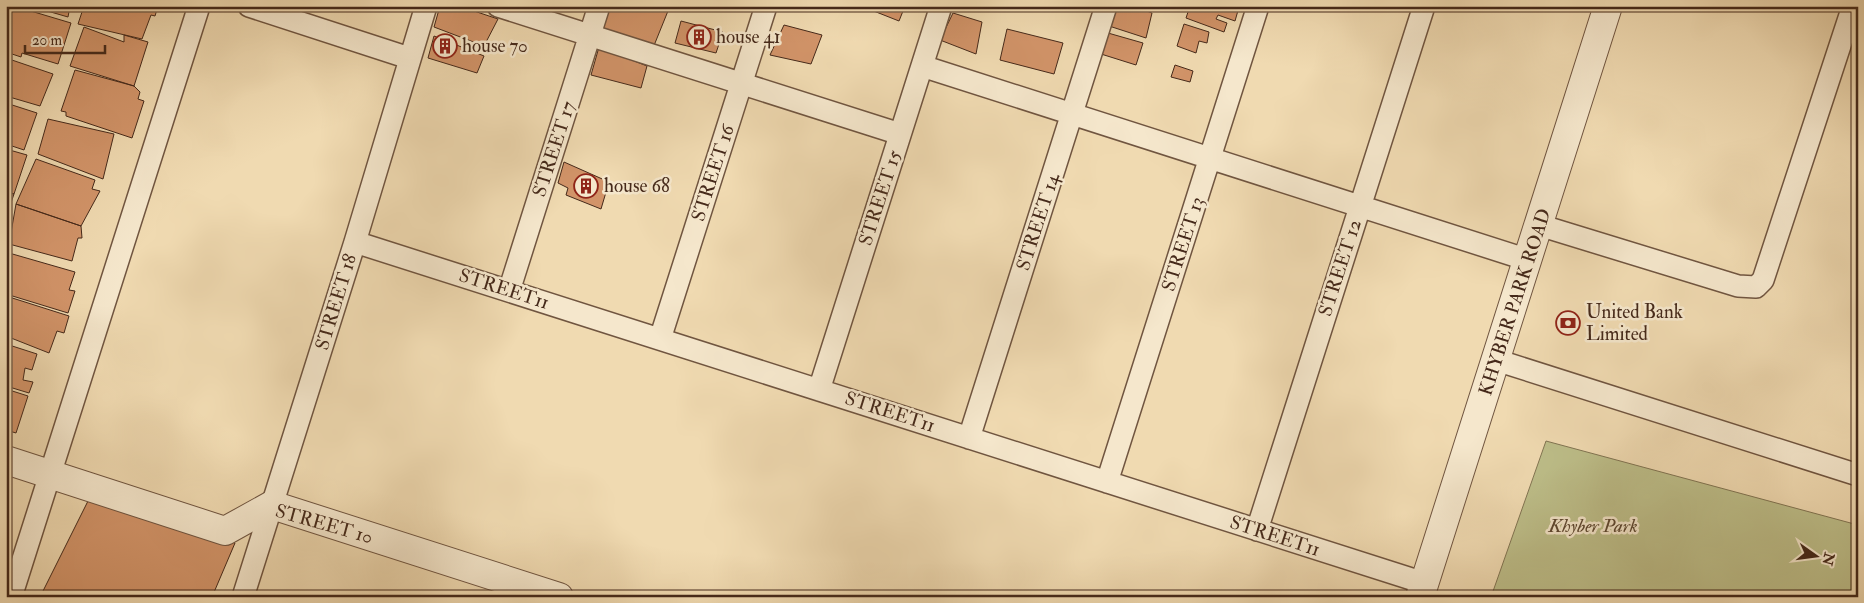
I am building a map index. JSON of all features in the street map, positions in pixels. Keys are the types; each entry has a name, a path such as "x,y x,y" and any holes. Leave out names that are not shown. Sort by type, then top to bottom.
{"street":[{"path":"11,597 199,6"},
{"path":"248,6 409,58"},
{"name":"STREET 18","path":"243,597 355,242 426,6"},
{"path":"498,6 900,134"},
{"name":"STREET 17","path":"509,291 600,6"},
{"name":"STREET 16","path":"660,339 766,6"},
{"name":"STREET 15","path":"819,390 941,6"},
{"name":"STREET 14","path":"969,438 1106,6"},
{"name":"STREET 13","path":"1107,482 1258,6"},
{"name":"STREET 12","path":"1257,530 1424,6"},
{"name":"KHYBER PARK ROAD","path":"1422,590 1608,6"},
{"path":"1539,225 1738,286 1756,287 1763,280 1854,6"},
{"path":"922,66 1528,260"},
{"name":"STREET11","path":"355,242 1257,530 1422,590"},
{"path":"1496,360 1858,474"},
{"name":"STREET 10","path":"6,460 225,531 272,505 559,597"}],"green space":[{"name":"Khyber Park","path":"1546,441 1858,525 1858,597 1491,597"}],"building":[{"path":"6,6 14,6 71,23 58,64 22,53 21,57 6,52"},
{"path":"30,6 70,6 68,17"},
{"path":"84,6 158,6 155,16 151,15 142,39 78,24"},
{"path":"440,6 459,6 498,19 484,46 434,27"},
{"path":"606,6 670,6 653,48 598,30"},
{"path":"861,6 905,6 899,21"},
{"path":"1114,6 1134,6 1152,13 1146,38 1106,25"},
{"path":"1190,6 1239,7 1235,21 1218,15 1216,19 1227,23 1224,32 1186,18"},
{"path":"953,13 982,22 976,54 940,40"},
{"name":"house 41","path":"681,21 723,32 716,53 675,43"},
{"path":"1184,24 1209,32 1207,43 1199,41 1196,53 1177,46"},
{"path":"784,25 822,35 811,64 770,55"},
{"path":"84,27 124,42 124,35 148,42 134,86 70,66"},
{"path":"1007,29 1063,43 1054,74 1000,60"},
{"path":"1108,33 1143,43 1136,65 1101,54"},
{"name":"house 70","path":"434,36 484,56 477,73 428,58"},
{"path":"599,47 647,66 641,88 591,75"},
{"path":"6,58 53,74 40,106 6,96"},
{"path":"1175,65 1193,71 1190,82 1171,77"},
{"path":"75,70 134,86 140,92 138,99 144,101 132,138 66,116 66,112 61,111"},
{"path":"6,103 37,113 24,150 6,144"},
{"path":"48,119 114,134 103,179 38,154"},
{"path":"6,149 27,155 14,194 6,192"},
{"path":"36,159 95,180 92,189 100,191 81,226 16,204"},
{"name":"house 68","path":"564,162 609,182 601,209 566,195 568,188 558,183"},
{"path":"6,192 14,194 6,217"},
{"path":"16,204 81,226 82,238 78,238 72,261 9,244"},
{"path":"9,253 75,272 69,290 75,291 68,313 6,294 6,263"},
{"path":"6,296 69,316 64,333 57,331 49,353 6,336"},
{"path":"6,344 37,354 32,370 25,368 23,380 33,382 29,393 6,386"},
{"path":"6,389 28,396 16,433 6,430"},
{"path":"90,497 235,543 212,597 40,597"}],"place":[{"name":"house 41","path":"699,37"},
{"name":"house 70","path":"445,46"},
{"name":"house 68","path":"586,186"},
{"name":"United Bank Limited","path":"1568,323"}]}
